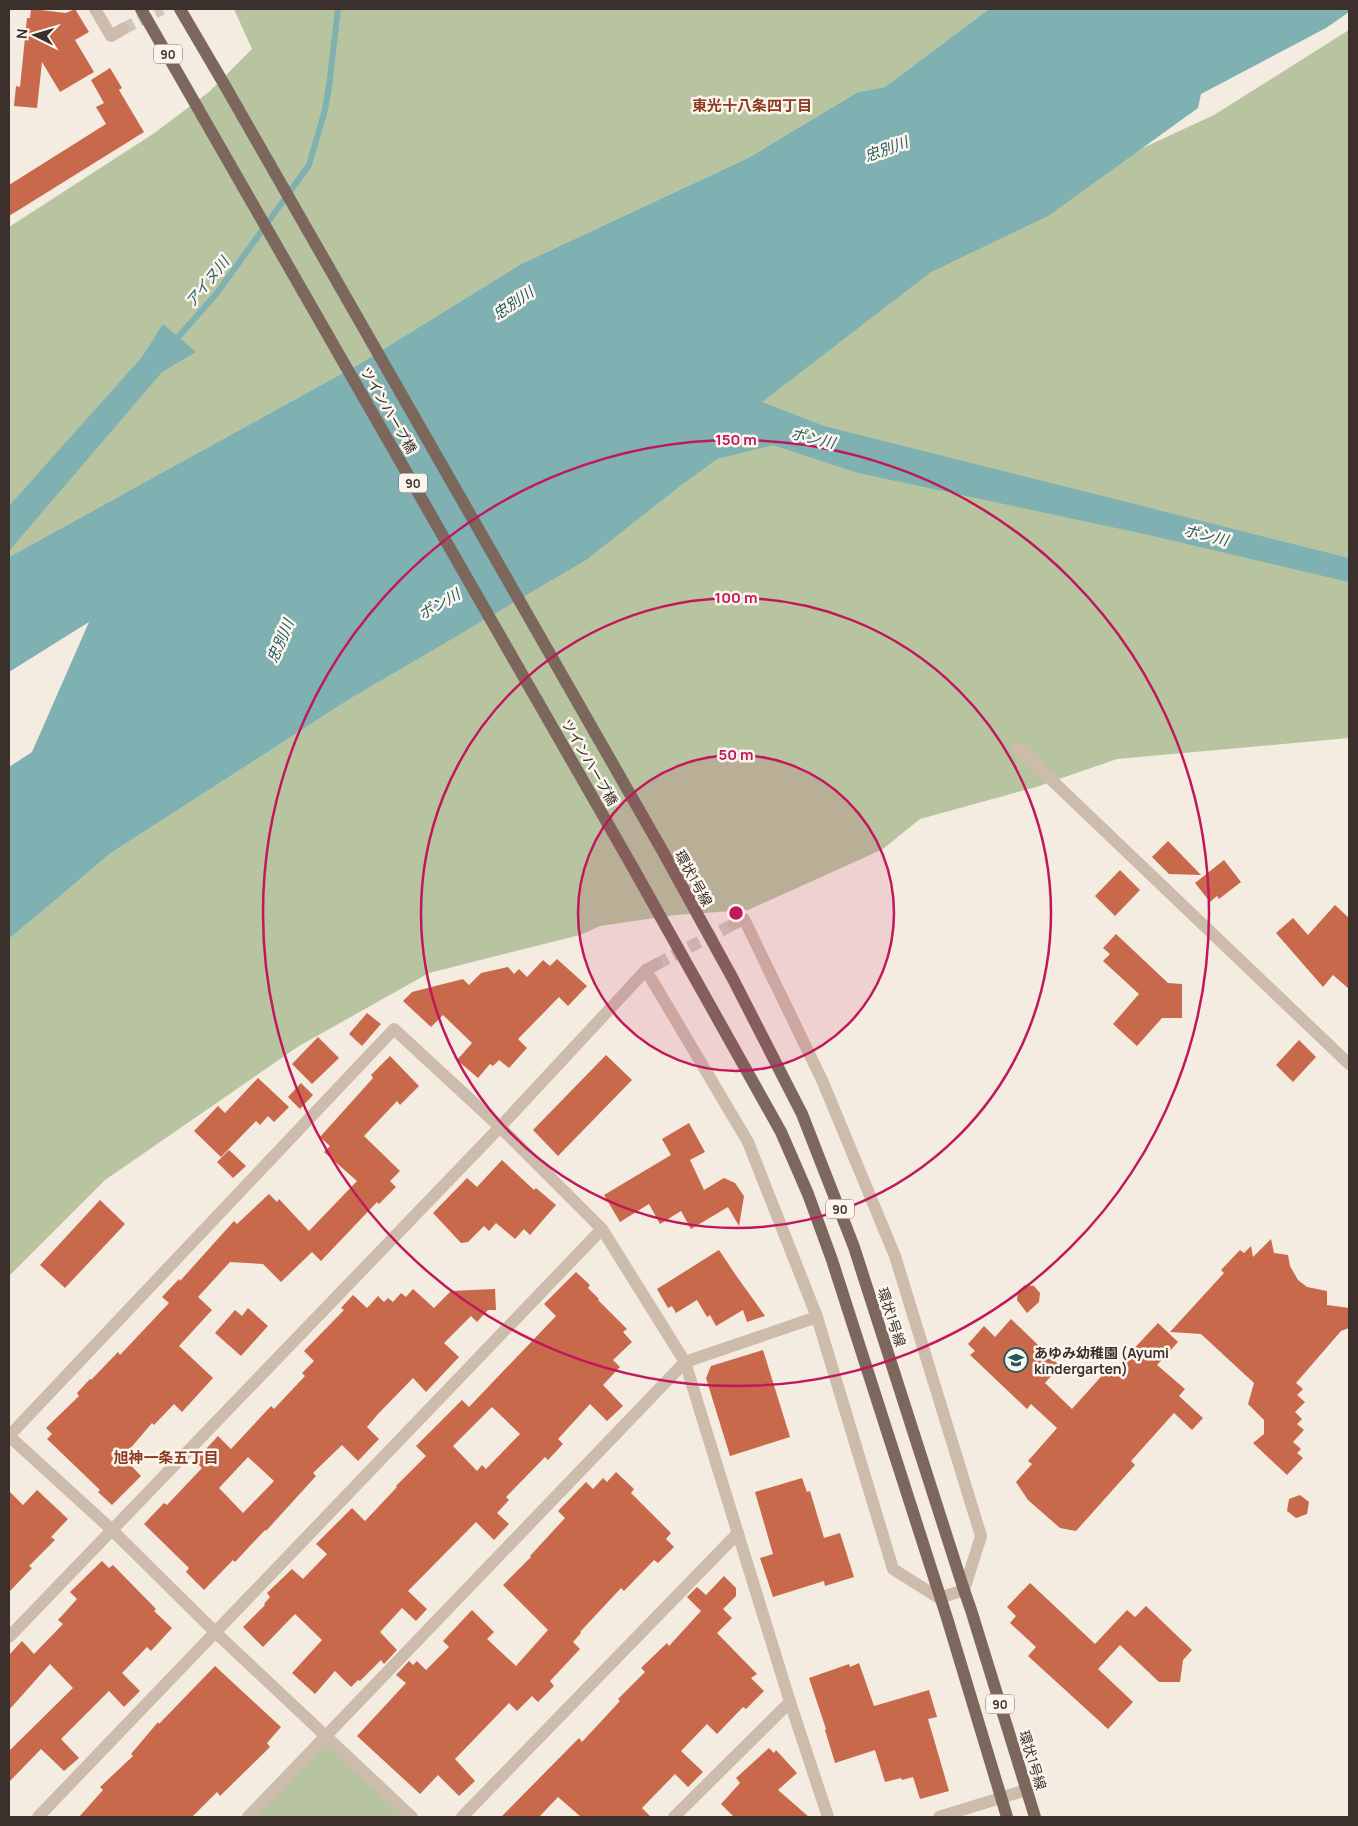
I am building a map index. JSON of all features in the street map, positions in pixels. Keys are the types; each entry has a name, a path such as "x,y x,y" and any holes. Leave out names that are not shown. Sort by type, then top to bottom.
{"main road":[{"name":"ツインハープ橋","path":"141,9 632,866 781,1132 808,1194 832,1260 939,1598"},
{"name":"ツインハープ橋","path":"180,9 662,850"},
{"name":"環状1号線","path":"662,850 734,979 802,1114 854,1247 971,1610 1035,1817"},
{"name":"90","path":"939,1598 947,1618 1007,1817"}],"street":[{"path":"95,9 111,36 123,29"},
{"path":"1018,748 1349,1064"},
{"path":"9,1637 500,1127 651,967 748,1142 818,1317 893,1569 939,1598 964,1590 981,1536 896,1256 822,1080 744,919 734,924"},
{"path":"412,1817 111,1530 9,1436 394,1030 500,1127 602,1229 685,1362 790,1702 828,1817"},
{"path":"38,1817 602,1229"},
{"path":"248,1817 685,1362 818,1317"},
{"path":"462,1817 738,1533"},
{"path":"674,1817 790,1702"},
{"path":"939,1817 1026,1790"}],"green space":[{"path":"234,9 989,9 885,87 858,92 748,158 521,264 361,363 9,557 9,227 153,134 209,92 252,49"},
{"path":"1349,30 1349,738 1117,759 1036,787 920,819 883,849 748,910 675,915 600,926 580,935 429,973 299,1046 105,1180 9,1276 9,939 111,853 353,697 503,607 862,278 1214,115"},
{"path":"326,1736 412,1817 248,1817"}],"water":[{"path":"989,9 1349,9 1349,12 1326,28 1201,94 1198,108 1048,216 931,272 762,402 824,426 1349,558 1349,582 1149,535 858,473 773,445 717,459 586,560 353,697 111,853 9,939 9,767 32,752 89,622 9,672 9,557 361,363 521,264 748,158 858,92 885,87"},
{"path":"163,324 196,352 162,372 9,551 9,506 142,357"}],"building":[{"path":"31,9 66,13 75,9 89,32 75,40 94,72 60,92 42,62 37,108 14,106 16,86 20,87 27,18 30,18"},
{"path":"110,68 122,88 119,90 144,132 9,216 9,185 106,124 96,107 104,103 91,80"},
{"path":"1168,841 1201,875 1169,874 1152,857"},
{"path":"1224,860 1241,882 1219,899 1217,896 1210,902 1195,883"},
{"path":"1120,870 1140,890 1115,916 1095,896"},
{"path":"1335,905 1349,918 1349,989 1333,975 1323,987 1276,933 1293,918 1308,935"},
{"path":"1116,934 1168,983 1182,984 1182,1018 1162,1018 1137,1046 1113,1024 1139,994 1103,961 1110,954 1103,948"},
{"path":"557,959 587,986 568,1006 559,997 518,1039 527,1048 509,1068 499,1060 493,1066 490,1064 478,1078 457,1060 472,1043 443,1015 431,1027 403,1001 412,992 463,979 469,985 481,973 508,967 514,974 519,969 527,977 543,960 550,966"},
{"path":"367,1013 381,1024 362,1046 349,1034"},
{"path":"318,1037 339,1058 312,1084 292,1064"},
{"path":"1299,1040 1316,1057 1293,1082 1276,1065"},
{"path":"606,1055 632,1080 558,1156 533,1130"},
{"path":"390,1056 419,1086 400,1105 397,1101 364,1136 400,1171 390,1181 396,1187 379,1204 377,1202 321,1261 312,1252 281,1282 263,1264 230,1262 198,1297 212,1310 179,1346 213,1378 182,1412 174,1404 154,1425 152,1423 123,1457 141,1476 112,1505 98,1492 100,1490 47,1439 52,1434 46,1428 79,1396 77,1393 90,1379 118,1352 120,1355 169,1303 162,1297 179,1279 180,1281 234,1221 237,1224 269,1194 277,1202 279,1199 309,1231 357,1181 324,1152 330,1146 320,1137 373,1078 371,1075"},
{"path":"258,1078 289,1107 274,1122 268,1116 260,1125 256,1121 221,1157 194,1131 218,1106 225,1113"},
{"path":"301,1083 313,1095 300,1109 288,1097"},
{"path":"689,1123 705,1152 690,1160 704,1190 724,1178 735,1183 744,1196 739,1226 728,1207 691,1229 681,1211 660,1224 649,1204 620,1222 604,1195 671,1155 662,1139"},
{"path":"229,1150 246,1166 233,1178 217,1162"},
{"path":"502,1160 534,1190 536,1188 556,1205 530,1235 524,1229 515,1239 496,1223 489,1231 484,1226 468,1242 461,1243 433,1213 467,1178 477,1187"},
{"path":"100,1200 125,1224 65,1288 40,1265"},
{"path":"1271,1239 1274,1253 1288,1255 1290,1266 1298,1280 1307,1287 1327,1291 1327,1305 1349,1308 1349,1328 1341,1331 1296,1383 1303,1389 1297,1395 1305,1402 1295,1412 1302,1419 1297,1424 1304,1430 1293,1442 1301,1449 1297,1453 1303,1458 1287,1475 1253,1443 1264,1434 1264,1420 1248,1404 1254,1383 1201,1334 1170,1332 1224,1273 1221,1270 1240,1250 1244,1253 1251,1246 1253,1257"},
{"path":"719,1250 765,1316 747,1322 743,1310 716,1326 710,1315 707,1317 697,1300 676,1313 672,1306 668,1308 657,1289"},
{"path":"576,1272 590,1285 588,1288 598,1300 627,1329 623,1332 632,1342 613,1360 620,1367 603,1385 623,1406 607,1421 590,1404 558,1439 563,1444 548,1460 545,1457 506,1497 509,1500 497,1513 509,1524 494,1540 476,1522 408,1591 427,1609 416,1621 402,1608 380,1632 397,1650 384,1664 381,1660 360,1681 358,1680 351,1687 335,1671 315,1694 292,1673 322,1640 295,1614 263,1647 243,1627 265,1605 270,1597 267,1593 292,1569 303,1579 327,1554 316,1544 352,1508 365,1521 426,1456 416,1446 462,1400 469,1407 556,1316 544,1304","holes":["492,1407 520,1434 486,1469 482,1465 477,1471 453,1446"]},
{"path":"1025,1285 1034,1286 1040,1293 1039,1302 1027,1313 1017,1300 1018,1291"},
{"path":"413,1289 434,1308 451,1291 495,1289 496,1310 488,1310 477,1322 471,1316 444,1343 459,1357 426,1392 413,1378 378,1414 367,1427 379,1439 358,1461 342,1445 313,1473 316,1476 266,1531 235,1562 233,1560 204,1590 186,1572 189,1568 144,1524 164,1503 167,1505 202,1468 195,1461 218,1436 231,1449 271,1406 274,1409 305,1376 302,1373 314,1361 304,1351 344,1310 341,1308 353,1295 367,1308 378,1296 384,1302 388,1298 393,1302 401,1293 406,1297","holes":["248,1457 274,1481 243,1513 219,1488"]},
{"path":"248,1308 268,1326 241,1356 215,1333 235,1310 242,1316"},
{"path":"1011,1319 1060,1366 1045,1383 1072,1409 1107,1370 1111,1373 1158,1323 1178,1342 1157,1365 1185,1389 1179,1396 1203,1418 1192,1430 1174,1413 1131,1461 1135,1465 1076,1531 1060,1528 1028,1500 1016,1482 1032,1464 1028,1461 1057,1428 1031,1404 1027,1409 970,1355 975,1351 968,1344 984,1326 995,1337"},
{"path":"763,1350 790,1437 730,1456 706,1378 711,1366"},
{"path":"616,1472 634,1489 631,1493 671,1533 666,1539 674,1547 658,1563 654,1560 624,1591 621,1588 580,1632 573,1642 580,1649 550,1681 554,1686 538,1702 532,1696 517,1711 509,1703 455,1759 475,1781 459,1796 438,1775 420,1794 357,1736 406,1683 396,1675 409,1661 413,1665 417,1661 426,1670 449,1647 443,1641 472,1610 494,1632 487,1639 516,1666 548,1630 503,1585 531,1557 565,1518 558,1511 586,1482 593,1489 603,1478 607,1482"},
{"path":"802,1478 807,1492 810,1491 824,1538 840,1533 854,1577 825,1586 824,1581 773,1597 760,1558 773,1554 755,1492"},
{"path":"37,1490 68,1519 51,1537 55,1540 29,1566 32,1568 9,1592 9,1491 23,1505"},
{"path":"1300,1495 1309,1502 1307,1514 1296,1518 1287,1511 1289,1499"},
{"path":"102,1561 109,1568 113,1565 156,1609 154,1611 172,1628 151,1651 147,1647 122,1673 140,1691 124,1707 109,1691 61,1739 79,1758 64,1771 41,1749 9,1782 9,1751 73,1688 50,1664 9,1710 9,1655 22,1641 34,1654 63,1624 58,1620 77,1599 70,1592"},
{"path":"724,1576 736,1588 736,1596 723,1609 732,1618 717,1633 757,1674 751,1678 764,1691 746,1709 743,1707 717,1734 707,1724 681,1751 703,1772 688,1787 675,1774 642,1808 651,1817 581,1817 558,1797 539,1817 501,1817 579,1738 582,1742 620,1701 618,1699 645,1672 641,1668 667,1643 669,1646 701,1611 687,1597 697,1587 706,1595"},
{"path":"1030,1583 1095,1644 1127,1610 1135,1617 1146,1606 1192,1650 1183,1660 1180,1682 1159,1682 1120,1645 1098,1669 1133,1702 1108,1729 1028,1656 1036,1647 1010,1623 1016,1616 1007,1607"},
{"path":"859,1663 874,1706 929,1690 937,1717 928,1719 949,1791 920,1799 913,1777 885,1782 875,1750 835,1763 809,1678 849,1664 850,1667"},
{"path":"215,1666 281,1727 267,1743 270,1747 220,1796 217,1792 192,1817 79,1817 103,1790 100,1787 133,1756 131,1754 158,1722 159,1724"},
{"path":"769,1748 774,1753 776,1750 797,1773 778,1790 809,1817 734,1817 721,1804 740,1783 736,1778"}],"waterway":[{"name":"アイヌ川","path":"173,343 217,293 309,165 325,110 338,9"}],"tunnel":[{"path":"123,29 162,9"},
{"path":"657,964 734,924"}],"place":[{"name":"あゆみ幼稚園 (Ayumi kindergarten)","path":"1016,1360"}],"district":[{"name":"東光十八条四丁目","path":"752,105"},
{"name":"旭神一条五丁目","path":"166,1457"}],"water label":[{"name":"忠別川","path":"886,149"},
{"name":"忠別川","path":"513,303"},
{"name":"ポン川","path":"813,438"},
{"name":"ポン川","path":"1206,535"},
{"name":"ポン川","path":"439,604"},
{"name":"忠別川","path":"280,641"}]}
